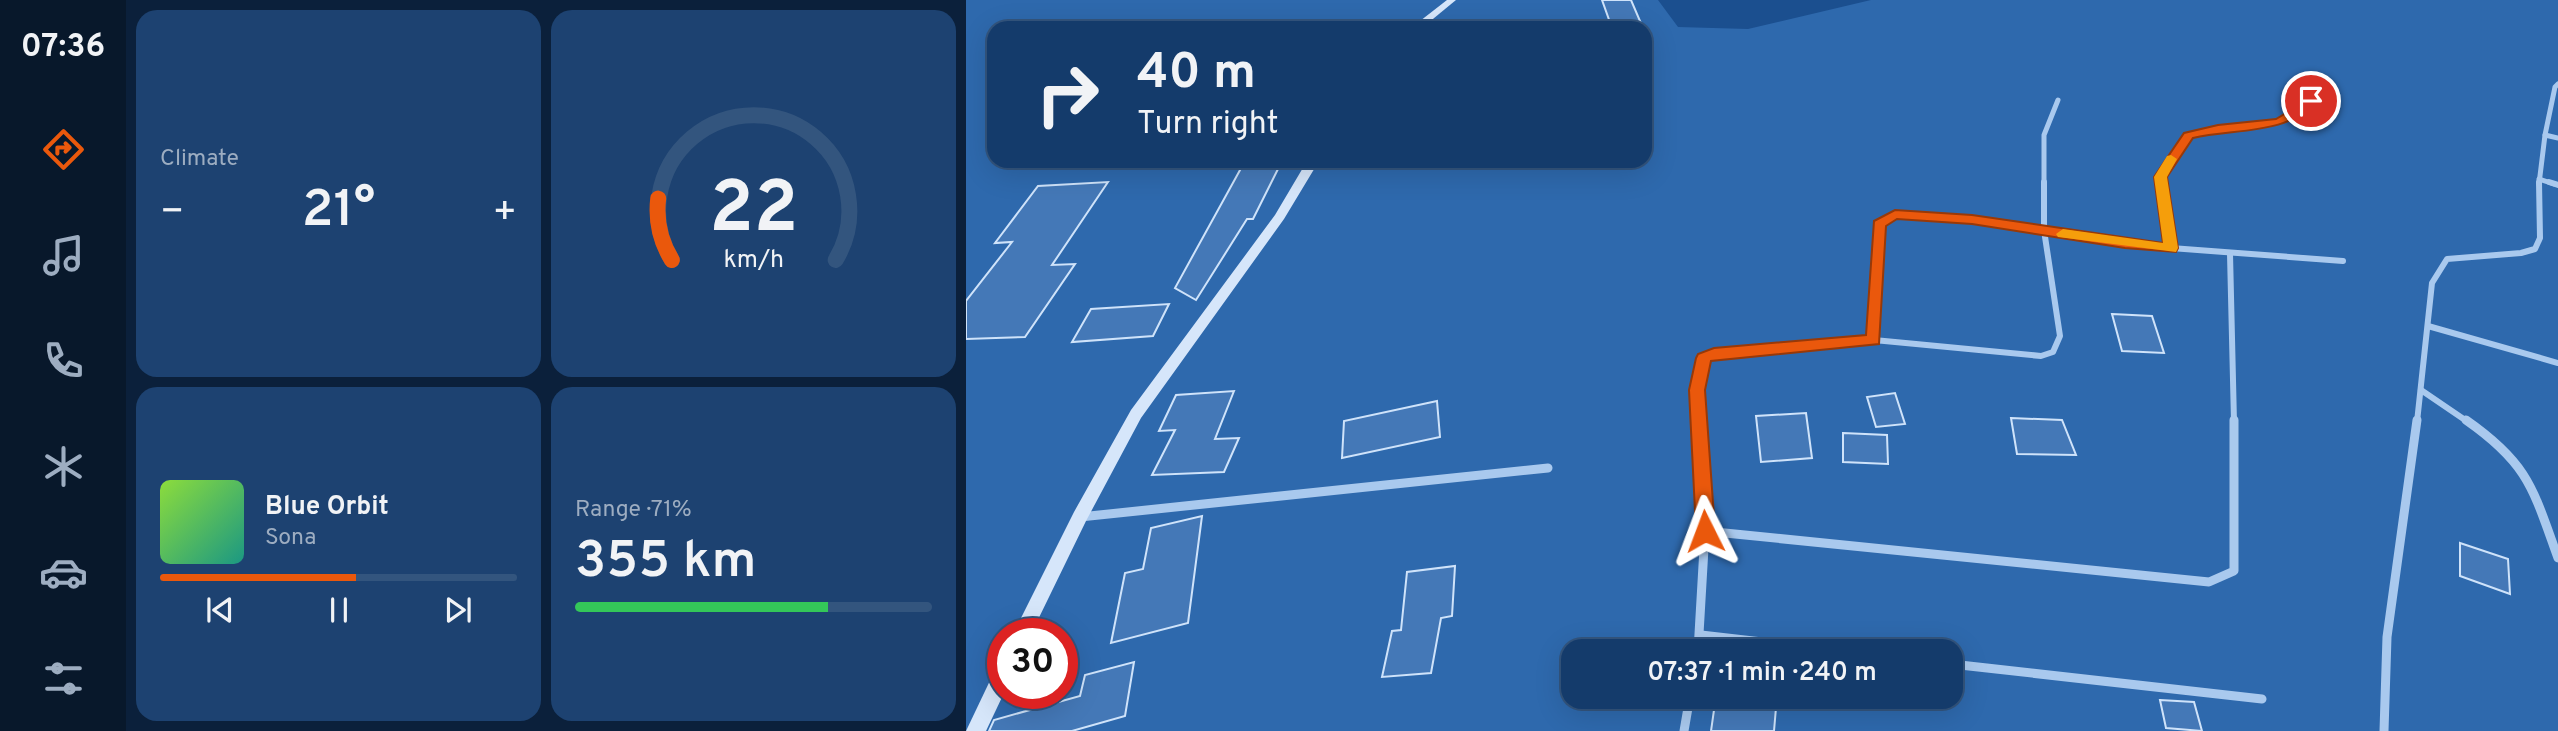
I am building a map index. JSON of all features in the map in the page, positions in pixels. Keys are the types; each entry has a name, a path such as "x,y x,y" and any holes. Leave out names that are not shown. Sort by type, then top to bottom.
{"main road":[{"path":"1425,21 1452,0"},
{"path":"1030,618 1080,517 1136,414 1272,227 1308,168"},
{"path":"976,731 987,708"}],"street":[{"path":"2171,248 2160,177 2189,135 2218,128 2279,122 2300,112 2311,101 2314,81"},
{"path":"2384,731 2387,637 2421,390 2432,283 2447,259 2521,253 2535,249 2540,238 2539,179 2545,135 2558,84"},
{"path":"1700,639 1705,531 1697,390 1704,358 1714,354 1874,340 2041,356 2053,352 2060,337 2045,231 2044,135 2058,100"},
{"path":"2545,135 2558,138"},
{"path":"2539,179 2558,185"},
{"path":"1874,340 1879,224 1895,214 1972,219 2171,248 2343,261"},
{"path":"1705,531 2209,582 2234,571 2235,468 2230,254"},
{"path":"2428,326 2558,363"},
{"path":"2421,390 2499,445 2521,469 2531,486 2558,558"},
{"path":"1080,517 1548,468"},
{"path":"1701,635 1736,639"},
{"path":"1963,665 2262,699"},
{"path":"1684,731 1688,709"}],"shaded area":[{"path":"966,0 1658,0 1678,27 1748,29 1871,0 2558,0 2558,731 966,731"}],"building":[{"path":"1602,0 1631,0 1640,21 1610,21"},
{"path":"1241,168 1278,168 1253,219 1247,219 1196,300 1175,288"},
{"path":"1108,182 1052,265 1075,264 1025,337 966,339 966,301 1012,242 995,243 1038,186"},
{"path":"1169,304 1153,336 1072,342 1091,309"},
{"path":"2112,314 2152,316 2164,353 2122,351"},
{"path":"1234,391 1215,439 1239,438 1224,472 1152,475 1175,430 1159,431 1176,395"},
{"path":"1895,393 1905,424 1876,427 1867,397"},
{"path":"1437,401 1440,437 1342,458 1344,421"},
{"path":"1806,413 1812,458 1761,462 1756,416"},
{"path":"2011,418 2062,420 2076,455 2017,454"},
{"path":"1843,433 1887,435 1888,464 1843,462"},
{"path":"1202,516 1188,623 1111,643 1125,573 1143,569 1151,528"},
{"path":"2460,543 2508,559 2510,594 2460,576"},
{"path":"1455,566 1452,616 1441,618 1431,673 1382,677 1392,631 1401,630 1407,572"},
{"path":"1134,662 1125,716 1072,731 989,731 994,720 1033,709 1078,709 1078,697 1085,675"},
{"path":"2160,700 2194,702 2202,731 2166,728"},
{"path":"1714,709 1776,709 1774,731 1711,731"}],"slow traffic":[{"path":"2063,234 2171,248 2160,177 2171,159"}],"route":[{"path":"1705,531 1697,390 1704,358 1714,354 1874,340 1879,224 1895,214 1972,219 2125,244 2171,248 2160,177 2189,135 2218,128 2279,122 2300,112 2311,101"}]}
